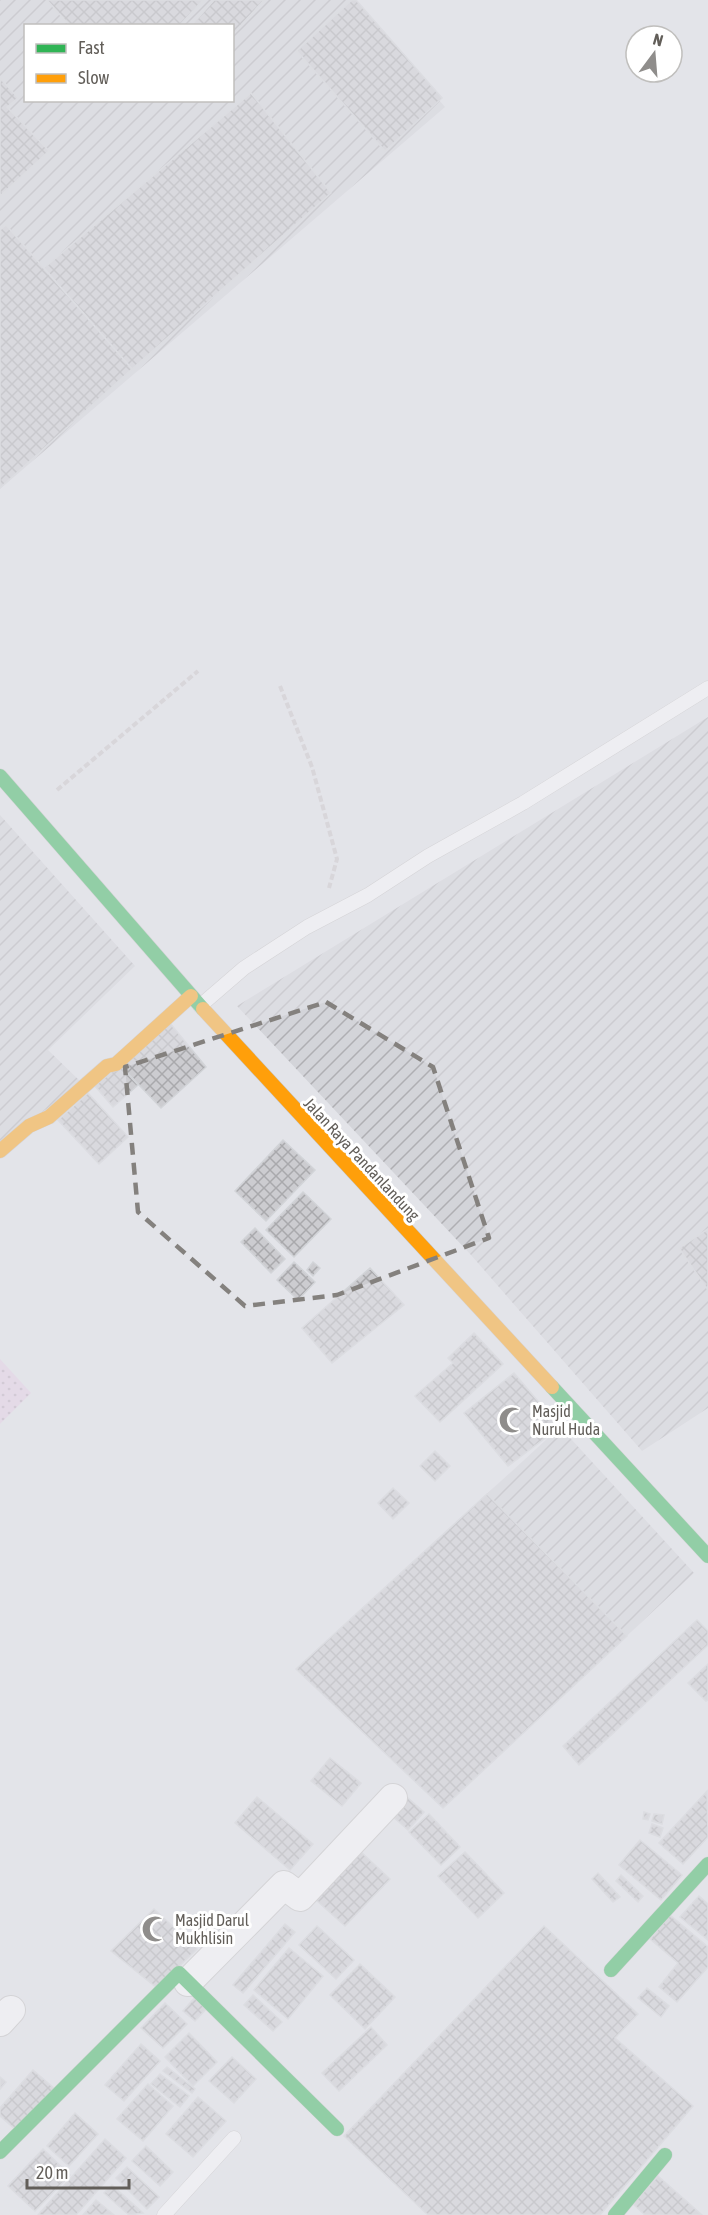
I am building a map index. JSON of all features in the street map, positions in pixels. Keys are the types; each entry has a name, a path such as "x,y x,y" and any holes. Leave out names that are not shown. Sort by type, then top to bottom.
{"street":[{"name":"Jalan Raya Pandanlandung","path":"0,776 195,1001 708,1556"},
{"path":"0,1151 29,1125 49,1117 107,1066 116,1064 195,1001"},
{"path":"188,1982 284,1885 300,1897 393,1798"},
{"path":"611,1970 708,1864"},
{"path":"0,2152 178,1973 337,2129"},
{"path":"615,2215 665,2155"}],"lane":[{"path":"195,1001 307,927 368,895 428,856 524,803 708,688"},
{"path":"164,2215 234,2138"}],"path":[{"path":"31,812 198,671"},
{"path":"280,686 312,767 337,859 327,899 307,927"}],"highlighted area":[{"path":"326,1002 433,1067 489,1238 337,1295 245,1306 138,1212 125,1067"}],"shaded area":[{"path":"0,0 353,0 445,107 0,489"},
{"path":"708,717 708,1408 642,1451 471,1255 237,1006"},
{"path":"0,815 135,966 48,1050 82,1083 0,1143"},
{"path":"0,1359 31,1393 0,1424"},
{"path":"560,1427 694,1573 443,1808 296,1669"}],"building":[{"path":"47,0 203,0 181,24 68,24"},
{"path":"214,0 264,0 234,33 234,24 193,24"},
{"path":"352,0 356,0 442,98 385,151 297,51"},
{"path":"0,78 18,98 7,107 49,151 0,196"},
{"path":"251,93 331,193 132,369 44,268"},
{"path":"6,225 132,369 0,488 0,230"},
{"path":"169,1022 206,1067 161,1108 120,1065"},
{"path":"120,1065 138,1085 113,1107 95,1086"},
{"path":"88,1093 128,1137 99,1164 58,1120"},
{"path":"283,1140 315,1170 266,1221 235,1191"},
{"path":"303,1192 331,1219 294,1257 266,1230"},
{"path":"255,1228 285,1259 271,1273 241,1242"},
{"path":"708,1229 708,1290 679,1248"},
{"path":"294,1262 315,1282 298,1300 277,1280"},
{"path":"313,1262 320,1268 313,1276 307,1270"},
{"path":"370,1268 404,1305 332,1363 302,1328"},
{"path":"474,1333 503,1364 440,1422 415,1396 453,1363 448,1358"},
{"name":"Masjid Nurul Huda","path":"514,1373 560,1427 508,1466 464,1413"},
{"path":"435,1451 450,1466 435,1481 420,1466"},
{"path":"393,1488 409,1503 393,1519 378,1503"},
{"path":"487,1494 627,1636 443,1808 296,1669"},
{"path":"697,1620 708,1631 708,1645 579,1765 563,1746"},
{"path":"708,1664 708,1700 706,1701 688,1683"},
{"path":"330,1758 361,1783 342,1806 311,1781"},
{"path":"707,1791 708,1837 683,1864 659,1843"},
{"path":"257,1797 313,1844 290,1870 235,1823"},
{"path":"408,1798 424,1812 408,1830 392,1816"},
{"path":"644,1812 650,1814 648,1820 643,1819"},
{"path":"429,1814 460,1847 441,1865 409,1832"},
{"path":"654,1814 664,1815 662,1824 652,1821"},
{"path":"652,1824 663,1828 660,1837 649,1833"},
{"path":"640,1840 682,1875 661,1900 619,1865"},
{"path":"361,1852 390,1879 345,1926 316,1900"},
{"path":"465,1852 504,1893 478,1918 438,1876"},
{"path":"598,1873 620,1897 613,1902 592,1879"},
{"path":"621,1875 643,1896 638,1902 616,1881"},
{"path":"699,1896 708,1904 708,1940 680,1917"},
{"name":"Masjid Darul Mukhlisin","path":"154,1909 197,1949 157,1988 111,1951"},
{"path":"670,1915 708,1947 708,1967 677,2002 659,1987 678,1963 650,1939"},
{"path":"285,1924 295,1932 243,1993 233,1985"},
{"path":"317,1926 354,1960 336,1979 299,1945"},
{"path":"544,1926 638,2014 615,2038 693,2106 600,2215 428,2215 344,2136"},
{"path":"289,1948 323,1976 288,2019 254,1990"},
{"path":"360,1964 395,1997 365,2029 330,1995"},
{"path":"647,1988 669,2006 661,2017 638,1998"},
{"path":"197,1995 209,2006 195,2021 183,2011"},
{"path":"253,1995 282,2022 273,2031 244,2005"},
{"path":"165,2003 187,2024 163,2048 141,2028"},
{"path":"371,2027 387,2045 339,2091 322,2073"},
{"path":"189,2033 217,2062 193,2086 165,2057"},
{"path":"141,2044 160,2061 124,2101 105,2085"},
{"path":"232,2057 256,2079 234,2103 209,2081"},
{"path":"167,2067 195,2089 192,2093 163,2071"},
{"path":"33,2070 55,2089 17,2131 0,2116 0,2108"},
{"path":"160,2074 189,2096 180,2107 151,2084"},
{"path":"0,2077 6,2082 0,2089"},
{"path":"148,2084 173,2106 143,2141 117,2119"},
{"path":"198,2097 226,2121 193,2157 166,2134"},
{"path":"75,2113 98,2134 69,2166 47,2146"},
{"path":"105,2139 126,2158 76,2215 38,2215"},
{"path":"146,2146 173,2172 160,2186 132,2161"},
{"path":"43,2149 70,2175 35,2211 8,2186"},
{"path":"127,2167 159,2197 147,2209 116,2178"},
{"path":"658,2176 702,2215 645,2215 633,2204"},
{"path":"112,2185 143,2213 129,2215 104,2193"},
{"path":"96,2200 114,2215 83,2215"}],"traffic: fast":[{"path":"0,776 203,1009"},
{"path":"552,1387 708,1556"},
{"path":"611,1970 708,1864"},
{"path":"0,2152 179,1973 337,2129"},
{"path":"615,2215 665,2155"}],"traffic: slow":[{"path":"0,1151 29,1126 49,1117 107,1066 116,1064 191,996"},
{"path":"203,1009 552,1387"}],"place":[{"name":"Masjid Nurul Huda","path":"512,1420"},
{"name":"Masjid Darul Mukhlisin","path":"155,1929"}]}
